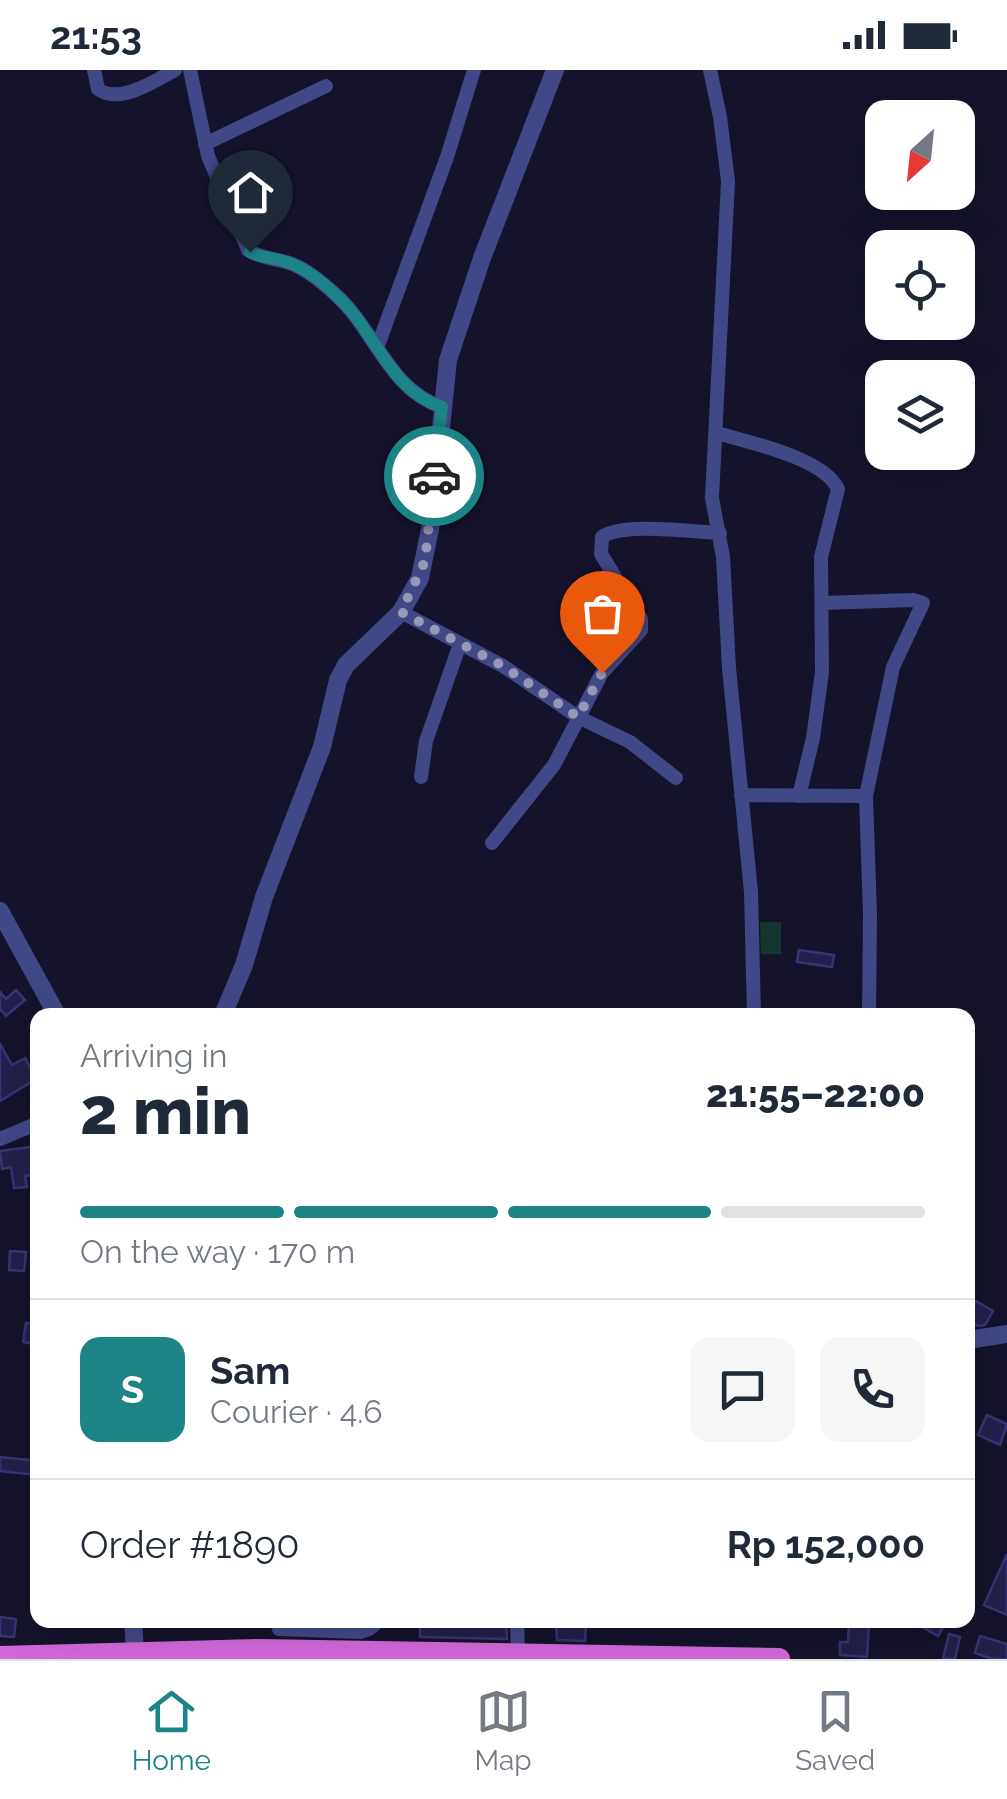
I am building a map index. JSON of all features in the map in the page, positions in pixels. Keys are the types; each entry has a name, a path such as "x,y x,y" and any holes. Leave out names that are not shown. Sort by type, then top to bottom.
{"highway":[{"path":"0,1657 135,1655 277,1633 518,1655 779,1659"}],"street":[{"path":"94,70 98,89 111,94 144,87 175,70"},
{"path":"377,348 474,70"},
{"path":"226,1008 322,746 338,680 346,666 401,612 425,561 448,360 482,258 556,70"},
{"path":"710,70 728,180 712,498 720,533 751,892 754,1008"},
{"path":"195,72 206,144 248,250 307,271 365,326 403,383 442,407"},
{"path":"206,144 326,86"},
{"path":"717,433 809,464 836,483 838,498 821,557 819,698 799,796"},
{"path":"492,844 539,786 602,673 642,627 641,619 601,554 602,537 607,532 640,530 720,533"},
{"path":"822,603 923,603 894,667 866,796 868,1008"},
{"path":"401,612 503,666 578,717 630,742 676,778"},
{"path":"421,777 426,741 460,644"},
{"path":"741,795 866,796"},
{"path":"0,911 53,1008"},
{"path":"0,1139 30,1127"},
{"path":"975,1339 1007,1334"},
{"path":"133,1628 135,1655"},
{"path":"277,1633 360,1632 371,1628"},
{"path":"517,1628 518,1655"}],"green space":[{"path":"760,922 781,922 781,954 761,954"}],"building":[{"path":"799,950 834,955 832,967 797,962"},
{"path":"16,990 25,1000 6,1016 0,1009 0,992 6,999"},
{"path":"0,1044 12,1065 25,1058 30,1068 30,1083 0,1101"},
{"path":"30,1147 27,1187 14,1188 11,1167 2,1169 0,1151"},
{"path":"10,1251 26,1252 24,1271 9,1270"},
{"path":"975,1303 993,1311 985,1325 975,1324"},
{"path":"26,1323 30,1324 30,1343 23,1342"},
{"path":"987,1415 1007,1424 1000,1445 978,1435"},
{"path":"0,1457 30,1460 30,1474 0,1471"},
{"path":"1007,1554 1007,1615 984,1605"},
{"path":"0,1617 16,1619 14,1637 0,1636"},
{"path":"420,1628 506,1628 507,1639 420,1637"},
{"path":"556,1628 586,1628 585,1641 557,1640"},
{"path":"849,1628 869,1628 867,1657 840,1655 840,1642 848,1642"},
{"path":"924,1628 942,1628 938,1636"},
{"path":"949,1634 960,1637 955,1659 943,1659"},
{"path":"980,1636 1007,1644 1007,1659 975,1653"}],"way so far":[{"path":"434,476 425,561 401,612 503,666 578,717 602,673"}],"route":[{"path":"250,252 307,271 365,326 403,383 442,407 434,476"}]}
